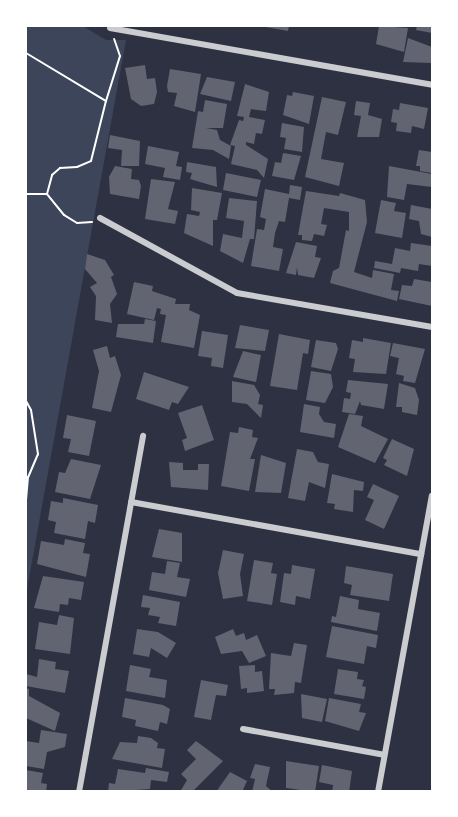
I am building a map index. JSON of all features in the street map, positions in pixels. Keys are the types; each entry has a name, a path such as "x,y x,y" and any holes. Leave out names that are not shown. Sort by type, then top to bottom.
{"street":[{"path":"110,28 432,85"},
{"path":"100,218 237,293 432,327"},
{"path":"79,792 143,436"},
{"path":"378,792 432,496"},
{"path":"131,502 421,554"},
{"path":"243,729 384,755"}],"path":[{"path":"47,194 52,175 60,168 77,167 91,160 120,56 110,28"},
{"path":"26,53 106,101"},
{"path":"26,194 47,194"},
{"path":"47,194 64,215 77,223 87,225 100,218"},
{"path":"26,401 31,410 38,454 28,477 26,500"}],"shaded area":[{"path":"26,26 83,26 106,40 126,40 26,595"}],"building":[{"path":"260,26 289,26 288,31"},
{"path":"379,26 408,28 404,52 376,44"},
{"path":"417,26 432,26 432,33 416,30"},
{"path":"408,38 432,47 432,63 403,62"},
{"path":"145,65 147,79 155,78 157,92 154,104 141,106 131,99 125,68"},
{"path":"170,69 201,74 195,112 174,106 177,93 168,92 167,86"},
{"path":"207,77 235,82 231,101 200,94"},
{"path":"245,84 269,92 266,111 251,109 249,117 265,120 262,134 256,133 254,144 246,142 246,145 268,159 264,178 257,170 231,164 235,146 230,145 239,120 243,121 244,117 237,116"},
{"path":"293,92 314,96 309,124 283,115 287,95 292,96"},
{"path":"322,97 346,102 338,135 326,132 321,159 344,163 339,186 305,177"},
{"path":"205,100 227,104 223,128 206,128 217,130 220,140 231,146 229,159 213,150 192,148 198,111 203,112"},
{"path":"356,101 370,103 368,115 382,119 379,137 357,137 361,116 354,115"},
{"path":"400,103 428,108 424,129 412,126 411,133 396,131 397,123 391,122 393,109 399,110"},
{"path":"282,123 304,127 302,152 284,149 286,138 280,137"},
{"path":"110,135 140,141 139,166 121,166 122,150 108,148"},
{"path":"148,146 179,152 176,166 182,167 180,180 163,177 165,168 145,164"},
{"path":"419,150 432,152 432,173 420,171 420,166 416,166"},
{"path":"283,153 301,156 294,180 272,176 275,162 281,163"},
{"path":"187,162 216,167 217,187 190,179 192,173 186,172"},
{"path":"115,166 132,169 131,179 139,180 141,186 139,199 110,194 109,177"},
{"path":"389,166 432,174 432,187 407,184 404,200 387,197"},
{"path":"226,173 261,180 257,197 223,190"},
{"path":"151,179 175,182 168,209 178,211 175,224 145,219"},
{"path":"290,185 302,187 300,200 289,198 285,222 279,221 275,233 273,247 283,249 279,271 251,266 257,229 264,230 266,219 260,217 265,189 289,194"},
{"path":"192,188 222,193 217,220 213,220 213,246 184,233 187,214 199,216 200,212 191,210"},
{"path":"306,191 339,196 340,193 365,200 367,222 354,272 372,278 373,270 394,274 391,290 399,291 397,301 330,283 333,271 339,268 346,230 349,231 349,212 324,208 321,224 327,225 324,236 314,234 312,241 302,240 302,235 298,235"},
{"path":"229,198 257,201 254,239 250,239 243,263 220,251 223,234 242,238 244,221 226,218"},
{"path":"381,200 396,203 394,211 406,213 402,238 375,233"},
{"path":"411,205 432,209 432,237 421,234 419,221 409,219"},
{"path":"296,242 317,246 315,257 321,258 314,278 298,275 297,267 296,275 286,273"},
{"path":"411,243 432,246 432,266 419,264 418,271 401,268 400,273 374,268 375,261 392,264 395,248 410,251"},
{"path":"87,254 105,260 114,275 111,277 117,294 110,304 112,323 95,320 96,296 90,287 97,283 85,269"},
{"path":"414,279 432,282 432,306 399,299 402,285 412,286"},
{"path":"134,282 153,286 152,291 176,299 175,304 190,304 189,310 200,315 194,348 161,342 166,315 160,314 161,309 157,308 154,320 127,314"},
{"path":"145,319 156,321 153,343 116,337 118,324 144,324"},
{"path":"240,325 269,330 265,351 235,348"},
{"path":"202,331 228,335 223,368 211,366 212,358 198,356"},
{"path":"279,334 310,340 308,354 303,353 297,390 270,386"},
{"path":"363,338 391,343 386,374 353,372 355,359 349,358 352,340 363,342"},
{"path":"316,340 336,343 338,349 331,371 311,367"},
{"path":"393,343 425,349 415,383 403,381 404,376 396,374 399,358 390,356"},
{"path":"107,346 110,358 115,356 121,375 111,412 92,408 99,371 93,350"},
{"path":"243,351 261,355 256,382 233,377"},
{"path":"311,371 331,374 333,387 325,403 306,400"},
{"path":"144,372 189,387 178,404 172,402 169,410 136,399"},
{"path":"348,380 388,384 384,409 361,405 360,401 355,414 342,412 344,398 350,399 351,393 346,392"},
{"path":"232,381 254,385 260,395 258,404 263,405 261,418 247,404 232,402"},
{"path":"399,383 415,388 419,400 417,415 402,412 402,407 396,407"},
{"path":"304,404 320,407 319,414 324,422 336,424 334,438 300,432"},
{"path":"202,405 214,440 185,451 182,440 187,438 178,413"},
{"path":"349,414 363,416 361,426 388,439 375,463 338,447"},
{"path":"67,415 96,421 89,456 68,452 71,439 63,438"},
{"path":"239,427 253,430 252,437 258,438 250,459 255,459 249,491 221,486 230,432 238,433"},
{"path":"392,439 414,449 407,476 384,465 387,460 383,458"},
{"path":"297,449 313,452 318,462 329,464 325,488 309,482 305,501 288,498"},
{"path":"261,455 286,463 281,493 255,492"},
{"path":"71,459 101,465 90,499 55,492 59,472 65,473"},
{"path":"169,462 183,463 183,470 198,470 198,464 209,464 208,490 171,487"},
{"path":"332,474 364,482 363,491 354,490 353,512 334,509 335,504 327,503"},
{"path":"373,484 399,496 384,529 365,520 374,500 367,497"},
{"path":"63,498 98,505 95,523 88,521 85,539 54,533 56,522 48,520 51,501 63,503"},
{"path":"159,529 182,533 182,562 152,557"},
{"path":"65,539 85,543 83,553 90,554 86,577 37,564 41,541 64,545"},
{"path":"223,550 244,554 240,574 243,596 223,599 218,573"},
{"path":"254,560 273,563 271,573 277,574 272,605 247,601"},
{"path":"167,561 180,563 177,577 190,579 186,597 149,590 152,572 165,574"},
{"path":"292,565 315,569 310,599 296,596 295,605 280,602 284,573 291,574"},
{"path":"346,566 393,574 389,601 350,595 352,585 344,583"},
{"path":"43,576 84,582 81,600 69,598 68,605 60,604 59,612 34,608"},
{"path":"143,595 180,602 176,626 158,623 160,617 148,615 150,608 141,607"},
{"path":"340,596 359,600 358,609 380,613 377,631 331,622 332,616 336,617"},
{"path":"59,615 74,618 70,654 35,649 39,622 57,625"},
{"path":"332,626 378,635 376,648 367,646 364,664 326,657"},
{"path":"137,629 158,632 176,643 167,658 151,648 149,657 133,654"},
{"path":"233,629 236,636 244,633 246,640 257,635 266,656 249,663 242,651 221,654 215,637"},
{"path":"294,643 307,645 301,683 295,682 294,693 274,695 275,689 269,689 271,653 291,656"},
{"path":"39,659 56,662 55,669 69,671 65,693 26,686 26,674 37,677"},
{"path":"130,665 151,669 149,677 167,680 165,698 126,691"},
{"path":"255,665 255,672 262,671 264,691 247,693 247,688 241,689 239,666"},
{"path":"338,669 358,672 357,679 364,680 362,686 366,687 364,699 334,694"},
{"path":"201,680 228,685 226,696 216,695 211,720 194,717"},
{"path":"26,688 29,689 29,696 60,713 55,731 26,718"},
{"path":"301,694 327,699 322,722 302,718"},
{"path":"125,698 163,705 170,709 167,724 160,722 158,731 135,726 136,720 122,717"},
{"path":"329,698 361,704 359,712 366,713 359,731 325,721"},
{"path":"41,730 67,734 65,747 47,752 44,769 26,766 26,741 39,743"},
{"path":"138,736 151,738 158,743 157,748 165,749 162,768 112,759 120,742 137,743"},
{"path":"196,741 223,761 192,792 180,792 187,780 181,774 196,759 187,750"},
{"path":"286,761 319,766 315,792 286,788"},
{"path":"255,764 270,767 266,786 273,792 252,792 255,779 250,778"},
{"path":"322,765 352,771 349,792 332,792 333,785 319,782"},
{"path":"146,768 169,772 167,782 151,780 150,789 108,792 109,783 115,784 118,769 145,773"},
{"path":"26,770 43,773 41,783 47,784 46,792 26,792"},
{"path":"230,772 247,781 242,792 216,792"}]}
